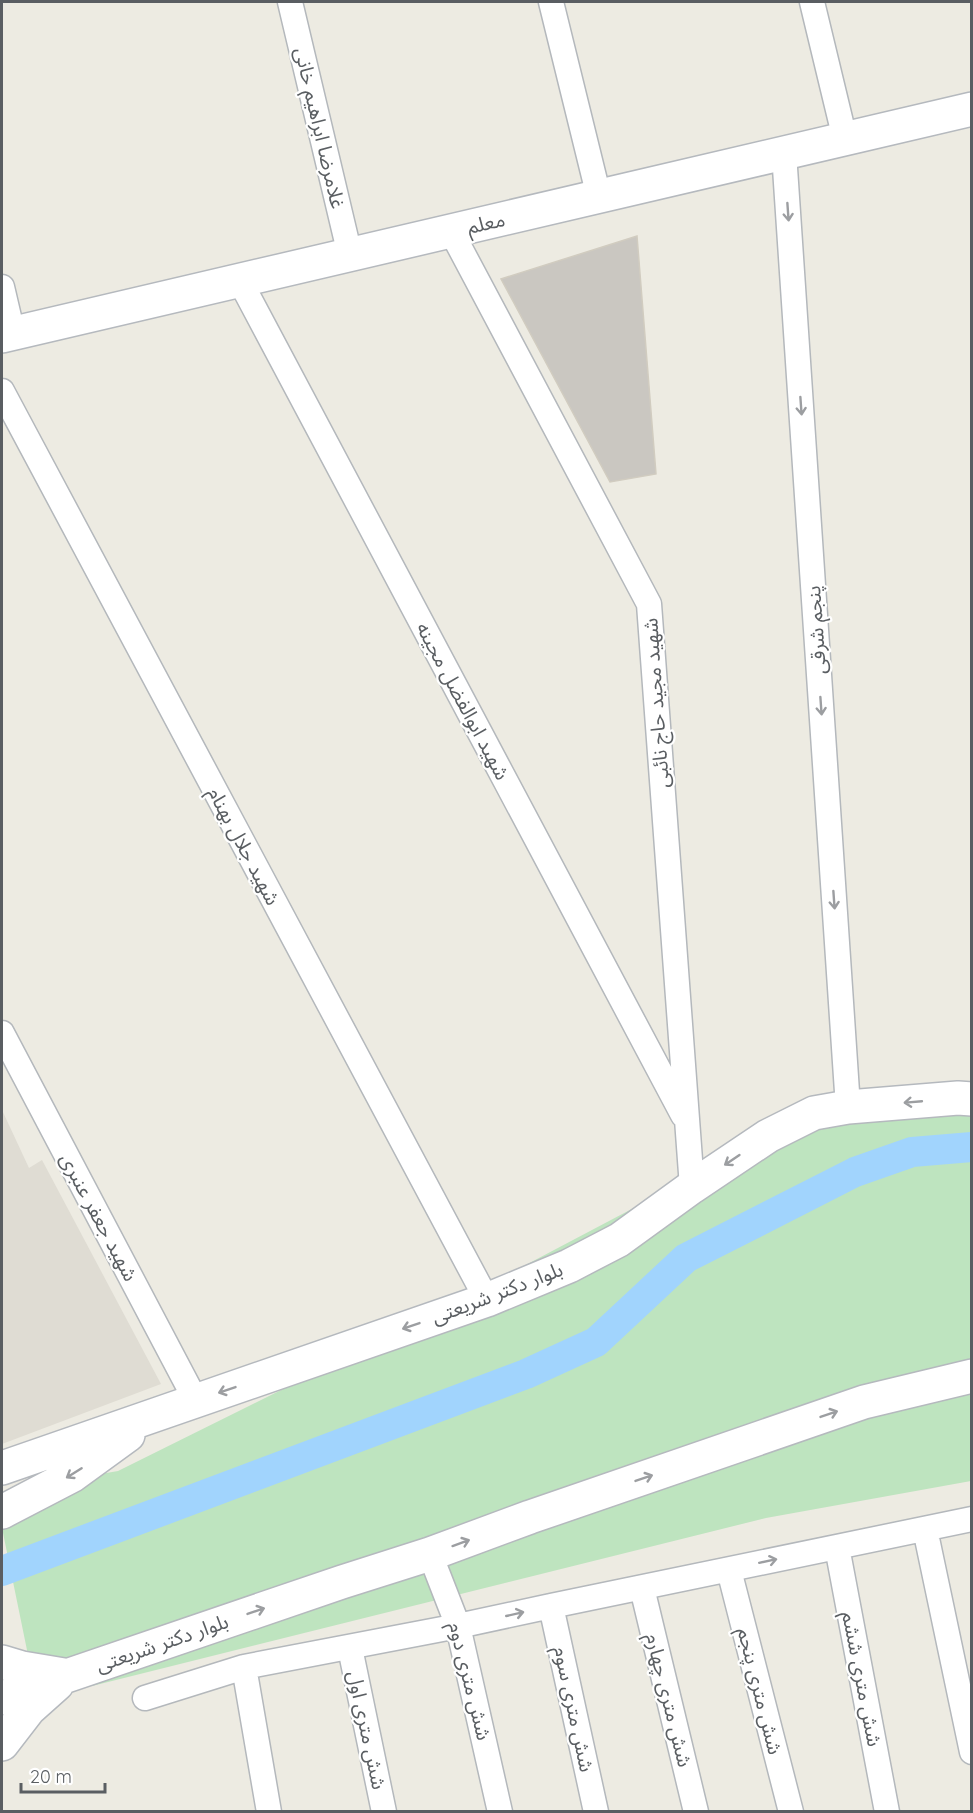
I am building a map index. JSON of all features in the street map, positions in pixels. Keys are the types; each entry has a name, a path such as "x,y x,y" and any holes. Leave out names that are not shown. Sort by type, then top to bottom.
{"main road":[{"name":"معلم","path":"7,335 972,110"},
{"name":"بلوار دکتر شریعتی","path":"2,1468 487,1300 569,1266 619,1240 768,1136 814,1113 848,1107 958,1098 972,1100"},
{"name":"بلوار دکتر شریعتی","path":"2,1698 430,1554 530,1517 864,1402 972,1376"},
{"path":"2,1512 73,1475 156,1415"},
{"path":"2,1662 68,1676"},
{"path":"2,1744 29,1709 68,1676"}],"street":[{"name":"غلامرضا ابراهیم خانی","path":"290,2 351,255"},
{"path":"551,2 599,197"},
{"path":"812,2 845,139"},
{"name":"پنجم شرقی","path":"784,153 848,1107"},
{"name":"شهید مجید حاج نائبی","path":"451,231 649,604 692,1187"},
{"name":"شهید ابوالفضل مجینه","path":"240,281 687,1122"},
{"path":"2,287 7,335"},
{"name":"شهید جلال بهنام","path":"2,392 487,1300"},
{"name":"شهید جعفر عنبری","path":"2,1033 196,1401"},
{"path":"145,1698 244,1667 350,1648 972,1519"},
{"path":"925,1529 972,1752"},
{"name":"شش متری ششم","path":"837,1547 887,1812"},
{"name":"شش متری دوم","path":"430,1554 458,1626 500,1812"},
{"name":"شش متری پنجم","path":"729,1570 791,1812"},
{"name":"شش متری چهارم","path":"642,1588 696,1812"},
{"name":"شش متری سوم","path":"551,1606 596,1812"},
{"name":"شش متری اول","path":"350,1648 384,1812"},
{"path":"244,1667 269,1812"}],"shaded area":[{"path":"2,1110 29,1168 42,1160 161,1384 2,1444"}],"green space":[{"path":"814,1113 971,1114 971,1481 766,1518 92,1686 64,1670 28,1655 2,1528 95,1475 118,1471 408,1327"}],"building":[{"path":"637,236 656,474 610,482 501,279"}],"waterway":[{"path":"2,1571 526,1374 596,1342 686,1258 855,1172 912,1152 972,1147"}]}
